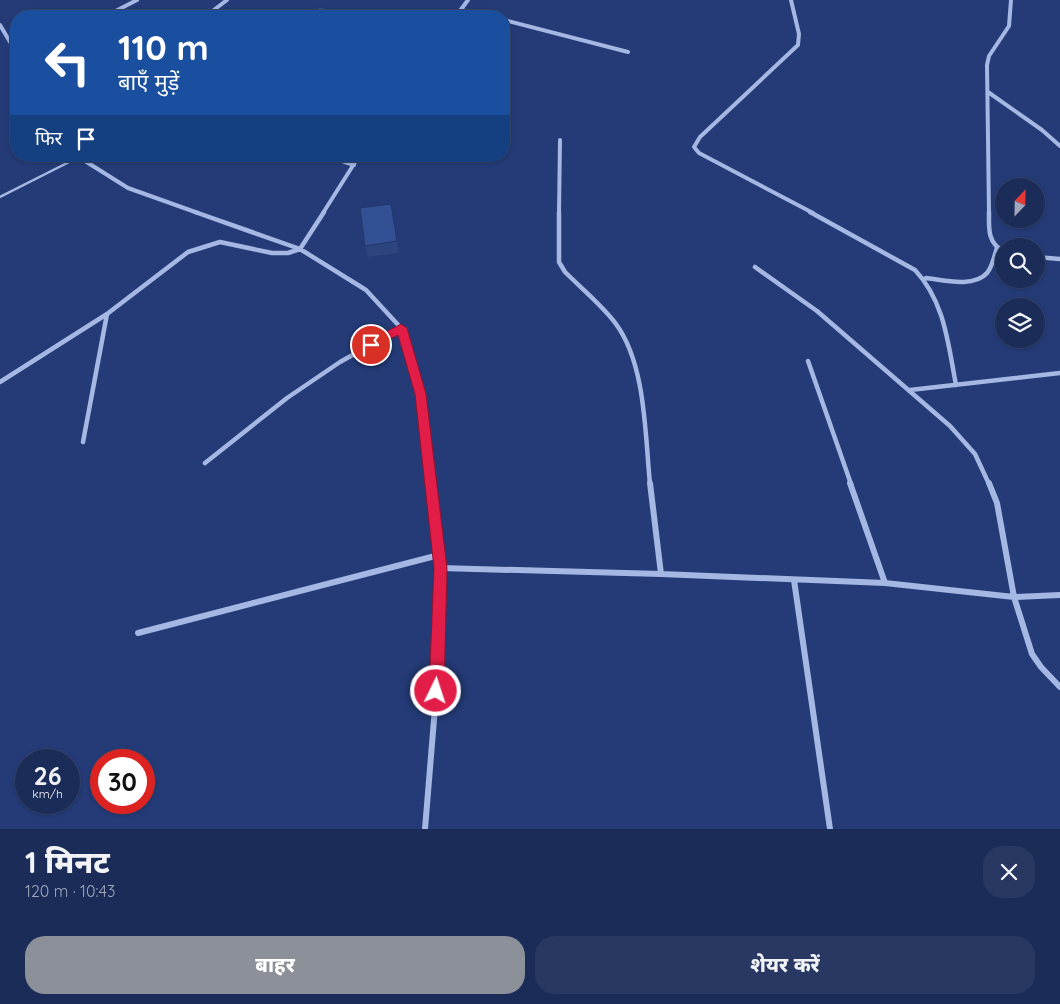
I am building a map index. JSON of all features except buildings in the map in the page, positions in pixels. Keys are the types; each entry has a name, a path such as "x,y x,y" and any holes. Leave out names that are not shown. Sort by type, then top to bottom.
{"street":[{"path":"118,10 137,0"},
{"path":"214,10 227,0"},
{"path":"461,10 468,0"},
{"path":"791,0 800,32 798,45 700,137 694,147 699,153 830,222 926,278 953,280 980,278 985,276 989,270 995,254"},
{"path":"995,245 989,235 987,65 989,56 1009,26 1011,0"},
{"path":"510,22 628,52"},
{"path":"0,25 10,42"},
{"path":"988,92 1042,130 1060,146"},
{"path":"560,140 559,262 565,272 616,323 628,347 640,391 661,574"},
{"path":"86,162 128,188 300,249 366,290 401,328 421,394 440,568 438,671 425,829"},
{"path":"345,162 354,165"},
{"path":"0,382 107,314 188,252 196,248 220,242 272,253 288,253 300,249 356,162"},
{"path":"1045,258 1060,259"},
{"path":"755,267 816,311 910,390 950,426 975,454 997,503 1014,597 1032,654 1041,667 1060,687"},
{"path":"926,278 939,304 956,385"},
{"path":"83,442 107,314"},
{"path":"205,463 287,398 340,362 401,328"},
{"path":"808,361 885,583"},
{"path":"910,390 1060,374"},
{"path":"138,633 439,555"},
{"path":"440,568 885,583 1014,597 1060,595"},
{"path":"794,580 830,829"}],"lane":[{"path":"0,197 68,162"}],"route":[{"path":"371,345 401,328 421,394 440,568 436,691"}]}
